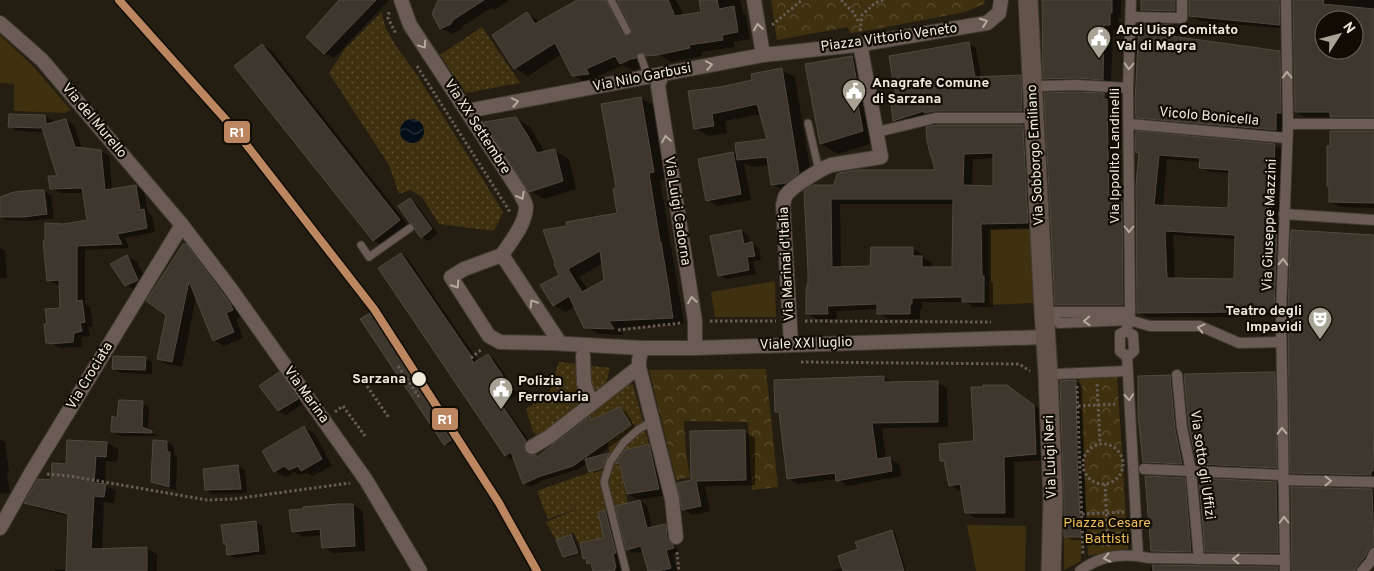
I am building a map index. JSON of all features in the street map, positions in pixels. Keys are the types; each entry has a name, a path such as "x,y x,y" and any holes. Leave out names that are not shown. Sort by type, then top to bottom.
{"main road":[{"name":"Via Sobborgo Emiliano","path":"1028,0 1047,311 1046,337"},
{"name":"Via Luigi Neri","path":"1046,337 1046,373 1053,499 1051,571"}],"street":[{"path":"754,0 763,55"},
{"name":"Piazza Vittorio Veneto","path":"763,55 860,38 987,23 999,13 1001,0"},
{"name":"Via Ippolito Landinelli","path":"1130,0 1128,88 1130,316"},
{"path":"1131,17 1182,18 1182,0"},
{"name":"Via Giuseppe Mazzini","path":"1284,571 1281,311 1288,124 1286,0"},
{"name":"Via XX Settembre","path":"401,1 410,25 520,191 526,204 520,228 502,255"},
{"name":"Via del Murello","path":"0,23 42,60 182,225"},
{"name":"Via Marinai d'Italia","path":"792,344 783,205 785,196 796,186 831,165 849,166 881,157 860,38"},
{"name":"Via Nilo Garbusi","path":"467,111 763,55"},
{"name":"Via Luigi Cadorna","path":"662,74 658,86 695,321 695,348"},
{"path":"1043,86 1076,85 1128,88"},
{"path":"876,132 935,118 1030,118"},
{"name":"Vicolo Bonicella","path":"1128,124 1286,138"},
{"path":"1288,124 1374,124"},
{"path":"1284,214 1374,220"},
{"name":"Via Crociata","path":"0,528 31,473 182,225"},
{"name":"Via Marina","path":"182,225 230,288 366,480 418,567"},
{"path":"502,255 563,344"},
{"name":"Viale XXI luglio","path":"502,255 464,269 451,277 489,336 500,342 642,348 695,348 1046,337"},
{"path":"1047,311 1130,316 1150,326 1200,326 1239,343 1281,342"},
{"path":"1130,316 1126,331 1120,334 1127,371 1140,469 1138,556"},
{"path":"642,348 639,367 672,499 676,537"},
{"path":"583,356 584,384 591,404"},
{"path":"532,447 550,437 639,367"},
{"path":"1046,373 1127,371"},
{"name":"Via sotto gli Uffizi","path":"1177,375 1182,428 1191,471 1199,558"},
{"path":"1140,469 1374,482"},
{"path":"1362,571 1371,561 1374,553"},
{"path":"1081,570 1093,562 1120,555 1149,558 1284,560"}],"lane":[{"path":"611,0 627,31"},
{"path":"641,57 648,77"},
{"path":"808,122 819,171"},
{"path":"361,245 369,257 410,228"},
{"path":"626,571 604,482 610,462 624,442 639,429 653,421"}],"path":[{"path":"760,37 761,34 802,0"},
{"path":"841,0 854,12 860,25"},
{"path":"860,38 862,14 875,3 883,0"},
{"path":"399,39 388,18 390,9 401,1"},
{"path":"415,63 510,212 509,218"},
{"path":"632,329 695,321 994,322"},
{"path":"471,358 486,345"},
{"path":"799,362 1019,364 1046,373"},
{"path":"398,366 419,397"},
{"path":"1097,372 1100,443"},
{"path":"1077,373 1081,462 1081,570"},
{"path":"368,386 389,418"},
{"path":"1078,406 1122,404"},
{"path":"343,406 365,436"},
{"path":"1100,443 1117,449 1123,461 1119,476 1105,484 1099,484 1088,478 1081,462 1088,449 1100,443"},
{"path":"31,473 70,476 207,500 234,499 366,480"},
{"path":"1105,484 1108,557"},
{"path":"1082,514 1129,512"},
{"path":"676,537 679,571"}],"green space":[{"path":"771,0 985,0 984,4 965,12 860,32 850,33 848,27 777,40"},
{"path":"382,12 383,20 390,36 417,75 503,212 494,231 439,224 422,197 410,190 399,194 389,165 329,73 345,49"},
{"path":"482,27 520,83 466,93 440,55"},
{"path":"0,35 31,64 71,110 65,113 14,111 14,84 0,83"},
{"path":"1032,229 1034,303 989,305 989,230"},
{"path":"775,281 776,317 715,317 711,292"},
{"path":"559,362 610,368 606,383 539,438 533,432 526,409 549,392"},
{"path":"766,369 778,487 752,490 748,422 684,421 690,477 676,480 649,370"},
{"name":"Piazza Cesare Battisti","path":"1117,374 1128,549 1088,556 1079,375"},
{"path":"633,384 649,444 633,448 635,456 618,460 628,503 598,512 604,538 579,543 573,532 556,540 546,522 580,508 548,519 537,491 599,469 598,456 610,453 607,442 630,425 620,407 591,420 589,415 623,386"},
{"path":"967,525 1026,526 1025,571 976,571"},
{"path":"1064,537 1081,537 1081,561 1064,570"}],"water":[{"path":"412,119 417,120 423,126 423,136 417,142 412,143 407,142 401,136 400,131 401,126 407,120"}],"building":[{"path":"339,0 376,0 324,54 306,37"},
{"path":"438,0 484,0 453,20 451,24 440,29 432,14"},
{"path":"577,0 606,0 622,33 627,36 631,34 632,29 617,0 668,0 675,16 701,12 699,0 717,0 719,9 734,6 738,32 722,35 723,40 689,45 690,48 657,55 646,56 640,52 636,58 620,64 615,56 586,69 589,74 572,76 555,43 514,69 492,35 527,12 535,24"},
{"path":"1042,0 1112,0 1110,25 1104,25 1103,80 1076,78 1043,79"},
{"path":"1141,0 1175,0 1175,11 1141,10"},
{"path":"1189,0 1279,0 1280,25 1189,16"},
{"path":"1293,0 1324,0 1323,4 1374,9 1374,117 1330,117 1330,112 1295,112"},
{"path":"1139,24 1172,25 1171,36 1280,51 1281,113 1276,113 1276,130 1136,118 1135,101"},
{"path":"969,42 975,77 1021,75 1022,111 935,111 924,113 924,111 893,121 891,105 897,104 889,56"},
{"path":"262,44 400,220 373,241 234,66"},
{"path":"852,56 858,88 855,89 863,131 820,144 805,64"},
{"path":"782,68 799,173 786,183 771,185 767,157 737,160 735,143 767,139 757,104 712,114 714,126 694,129 688,91 752,80 751,74"},
{"path":"1044,93 1104,93 1104,99 1107,99 1109,203 1122,203 1123,305 1055,305"},
{"path":"641,97 654,172 649,173 673,318 609,321 614,329 584,328 569,296 553,306 540,285 559,275 543,230 567,226 566,222 617,213 613,189 616,187 601,104","holes":["600,251 604,280 582,292 568,269"]},
{"path":"9,114 45,115 46,124 66,119 75,147 101,150 105,190 136,185 140,210 144,209 147,228 117,234 122,244 77,246 77,301 82,300 85,322 80,323 82,331 74,333 73,342 46,343 44,324 47,324 45,309 60,308 59,280 47,281 43,241 45,240 45,223 64,224 87,220 82,188 50,189 48,176 57,176 42,128 8,127"},
{"path":"516,117 537,153 555,149 563,181 529,192 484,122"},
{"path":"936,125 1023,125 1028,223 981,224 984,302 962,302 962,297 912,298 910,314 877,314 877,304 827,306 828,314 806,314 808,271 804,191 813,185 834,185 837,174 857,170 935,170 927,142 926,127","holes":["993,153 993,186 963,185 964,154","831,199 953,199 952,267 922,267 922,256 913,256 913,247 871,247 870,266 832,267"]},
{"path":"1136,131 1275,144 1271,215 1272,228 1277,229 1274,311 1137,313 1136,185 1139,153 1135,152","holes":["1159,155 1200,158 1199,168 1229,170 1228,208 1154,205","1165,231 1235,235 1234,279 1167,278"]},
{"path":"1330,131 1374,131 1374,203 1329,202 1327,146 1330,146"},
{"path":"733,152 741,194 706,201 698,159"},
{"path":"44,190 47,214 24,217 0,217 0,197 14,192"},
{"path":"410,198 432,229 421,238 415,230 415,225 410,223 398,206"},
{"path":"741,230 744,244 752,242 755,256 747,257 749,270 718,276 710,236"},
{"path":"1291,230 1374,235 1374,422 1373,471 1371,471 1371,475 1290,473 1288,310"},
{"path":"183,244 186,244 230,303 233,310 226,313 234,332 213,341 189,281 172,362 157,359 166,315 146,301"},
{"path":"401,253 470,354 473,363 488,354 513,391 499,401 526,441 523,448 527,454 536,455 537,457 590,416 591,420 620,407 631,425 573,466 538,477 523,484 511,452 505,456 378,268"},
{"path":"127,255 138,280 125,286 110,264"},
{"path":"372,312 456,437 444,445 360,319"},
{"path":"113,356 146,357 145,370 112,369"},
{"path":"279,372 298,399 278,411 259,386"},
{"path":"1275,372 1277,468 1197,464 1189,427 1184,374"},
{"path":"1170,375 1175,429 1182,464 1143,462 1138,416 1138,376"},
{"path":"884,376 884,382 938,381 938,422 872,423 877,459 890,457 892,471 836,481 835,473 787,479 779,412 775,412 774,380"},
{"path":"1076,380 1081,537 1064,537 1060,381"},
{"path":"983,385 1007,385 1034,405 1036,454 1004,457 1005,513 965,513 960,484 949,486 944,461 940,461 939,444 974,441 971,387 983,387"},
{"path":"119,400 143,401 142,427 152,431 152,433 111,432 112,416 117,418"},
{"path":"304,426 322,459 301,471 298,466 289,470 284,466 274,472 262,451"},
{"path":"745,430 746,480 696,481 701,506 682,510 677,483 691,480 690,431"},
{"path":"67,440 107,442 106,457 96,456 94,483 106,484 104,497 94,496 91,549 147,547 147,571 66,571 68,514 24,503 38,479 51,480 52,463 66,464"},
{"path":"153,440 167,441 167,452 170,452 169,487 151,482"},
{"path":"649,444 659,489 627,494 619,463 615,464 625,450"},
{"path":"610,453 605,460 603,468 589,472 585,459"},
{"path":"238,465 241,489 205,490 203,469"},
{"path":"1145,476 1185,478 1191,552 1151,551"},
{"path":"1199,478 1276,482 1278,553 1205,552"},
{"path":"1291,487 1372,489 1374,546 1369,548 1355,571 1292,571"},
{"path":"640,500 647,528 666,524 667,538 674,548 666,550 671,568 648,571 641,546 626,550 615,506"},
{"path":"353,504 355,546 322,548 320,529 292,532 289,510"},
{"path":"605,510 616,553 613,553 616,568 614,569 615,571 593,571 591,563 587,564 586,558 583,559 580,543 604,538 598,512"},
{"path":"256,521 259,551 227,555 221,525"},
{"path":"892,530 904,571 843,571 838,556 858,549 855,542"},
{"path":"571,534 578,553 563,557 556,540"},
{"path":"1152,565 1278,567 1278,571 1153,571"}],"transit line":[{"name":"R1","path":"119,0 235,130 374,309 499,503 537,571"}],"place":[{"name":"Arci Uisp Comitato Val di Magra","path":"1099,59"},
{"name":"Anagrafe Comune di Sarzana","path":"854,112"},
{"name":"Teatro degli Impavidi","path":"1320,340"},
{"name":"Sarzana","path":"419,379"},
{"name":"Polizia Ferroviaria","path":"501,410"}]}
